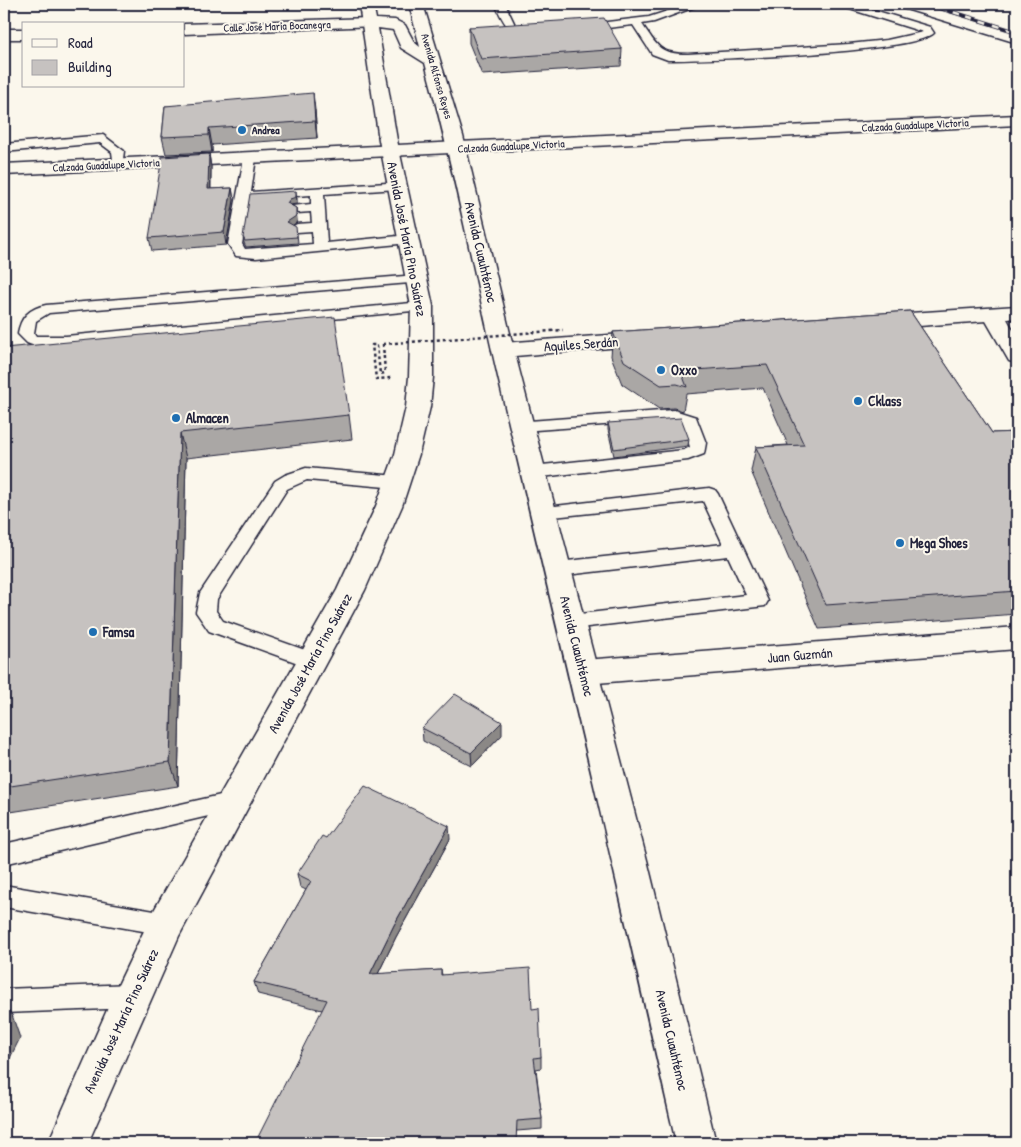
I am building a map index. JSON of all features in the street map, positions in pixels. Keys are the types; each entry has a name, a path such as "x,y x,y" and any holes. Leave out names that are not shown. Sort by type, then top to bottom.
{"main road":[{"path":"366,4 391,152"},
{"name":"Avenida Alfonso Reyes","path":"416,4 457,149"},
{"path":"904,4 1017,38"},
{"path":"949,4 1017,25"},
{"name":"Calle José María Bocanegra","path":"185,29 370,23 395,25 400,28 406,45 433,61"},
{"path":"4,34 22,34"},
{"name":"Calzada Guadalupe Victoria","path":"4,170 1017,120"},
{"name":"Avenida Cuauhtémoc","path":"457,149 503,350 584,672 696,1143"},
{"name":"Avenida José María Pino Suárez","path":"68,1143 132,996 166,924 351,590 389,506 407,454 418,407 423,350 420,293 391,152"},
{"path":"854,324 1017,312"},
{"path":"993,313 1017,356"},
{"name":"Aquiles Serdán","path":"503,350 665,338"},
{"name":"Juan Guzmán","path":"584,672 1017,638"}],"lane":[{"path":"500,4 510,28 514,30 543,31"},
{"path":"572,28 636,22 668,15 698,4"},
{"path":"636,22 656,52 668,57 783,52 899,43 925,37 930,33 926,29 844,4"},
{"path":"4,148 103,139 118,151 118,164"},
{"path":"250,158 244,196 242,233 237,249 248,254 320,249 409,239"},
{"path":"244,196 397,185"},
{"path":"317,191 320,249"},
{"path":"297,209 318,207"},
{"path":"297,228 319,226"},
{"path":"319,287 420,293 321,316 66,341 32,340 26,334 26,325 31,316 46,309 319,287"},
{"path":"319,287 321,316"},
{"path":"522,426 674,415 690,421 698,443 698,450 688,455 533,472"},
{"path":"312,660 216,626 206,612 207,598 281,485 306,474 397,482"},
{"path":"544,512 709,494 758,601 571,622"},
{"path":"558,569 734,549"},
{"path":"4,854 234,801"},
{"path":"4,896 166,924"},
{"path":"4,1001 132,996"}],"path":[{"path":"376,379 372,345 377,345 380,374 385,373 384,344 563,330"}],"building":[{"path":"604,18 622,49 481,59 469,27"},
{"path":"313,93 315,121 209,128 209,135 162,137 165,106"},
{"path":"209,154 208,189 232,188 224,232 149,238 162,157"},
{"path":"296,191 296,197 290,199 287,203 296,208 296,216 287,222 296,227 297,237 245,241 243,237 250,194"},
{"path":"910,311 992,433 1017,432 1017,591 826,605 756,447 804,445 767,365 681,371 687,387 677,384 661,385 624,361 613,332"},
{"path":"335,317 349,415 180,433 170,762 4,787 4,348"},
{"path":"681,418 689,439 614,449 608,423"},
{"path":"455,694 502,722 471,753 422,728"},
{"path":"365,786 449,826 394,925 370,974 441,970 441,975 530,968 532,1009 539,1008 541,1057 534,1058 542,1119 517,1121 516,1143 255,1143 327,1000 254,982 311,881 297,874 322,836 326,838"},
{"path":"4,1009 8,1022 4,1031"}],"railway":[{"path":"927,4 1017,32"}],"place":[{"name":"Andrea","path":"242,130"},
{"name":"Oxxo","path":"661,370"},
{"name":"Cklass","path":"858,401"},
{"name":"Almacen","path":"176,418"},
{"name":"Mega Shoes","path":"900,543"},
{"name":"Famsa","path":"93,632"}]}
